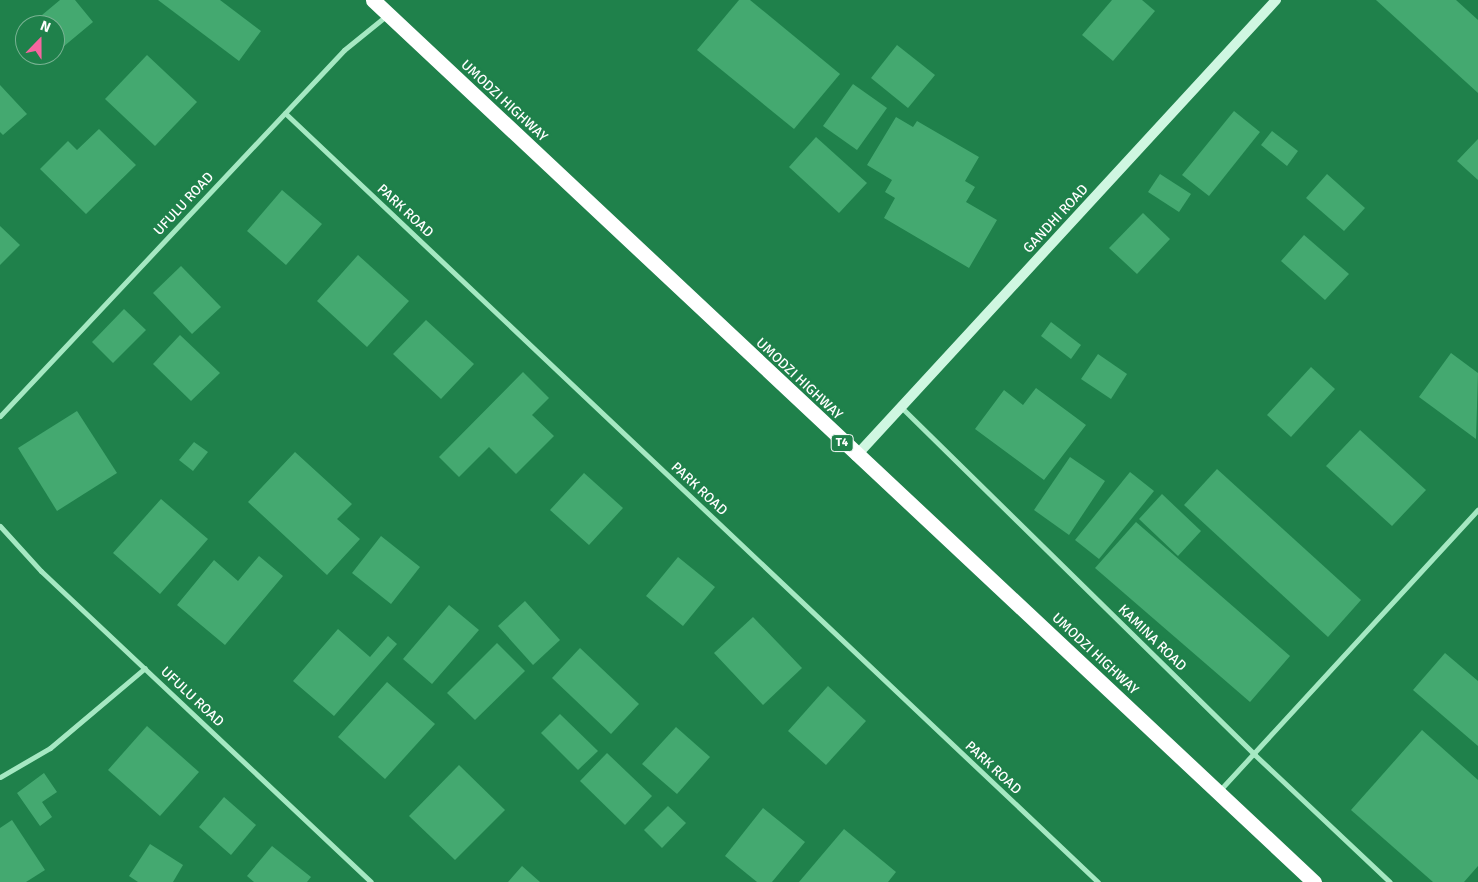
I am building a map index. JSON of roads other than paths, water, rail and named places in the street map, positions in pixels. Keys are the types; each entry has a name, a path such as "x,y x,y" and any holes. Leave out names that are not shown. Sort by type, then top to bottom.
{"highway":[{"name":"UMODZI HIGHWAY","path":"373,0 856,456 1219,790 1314,882"}],"street":[{"name":"GANDHI ROAD","path":"856,456 1276,0"},
{"name":"UFULU ROAD","path":"0,416 344,50 389,14"},
{"name":"PARK ROAD","path":"285,113 1098,882"},
{"name":"KAMINA ROAD","path":"901,407 1255,755 1390,882"},
{"path":"1219,790 1255,755 1478,509"},
{"name":"UFULU ROAD","path":"0,526 41,571 371,882"},
{"path":"0,777 50,748 145,668"}]}
